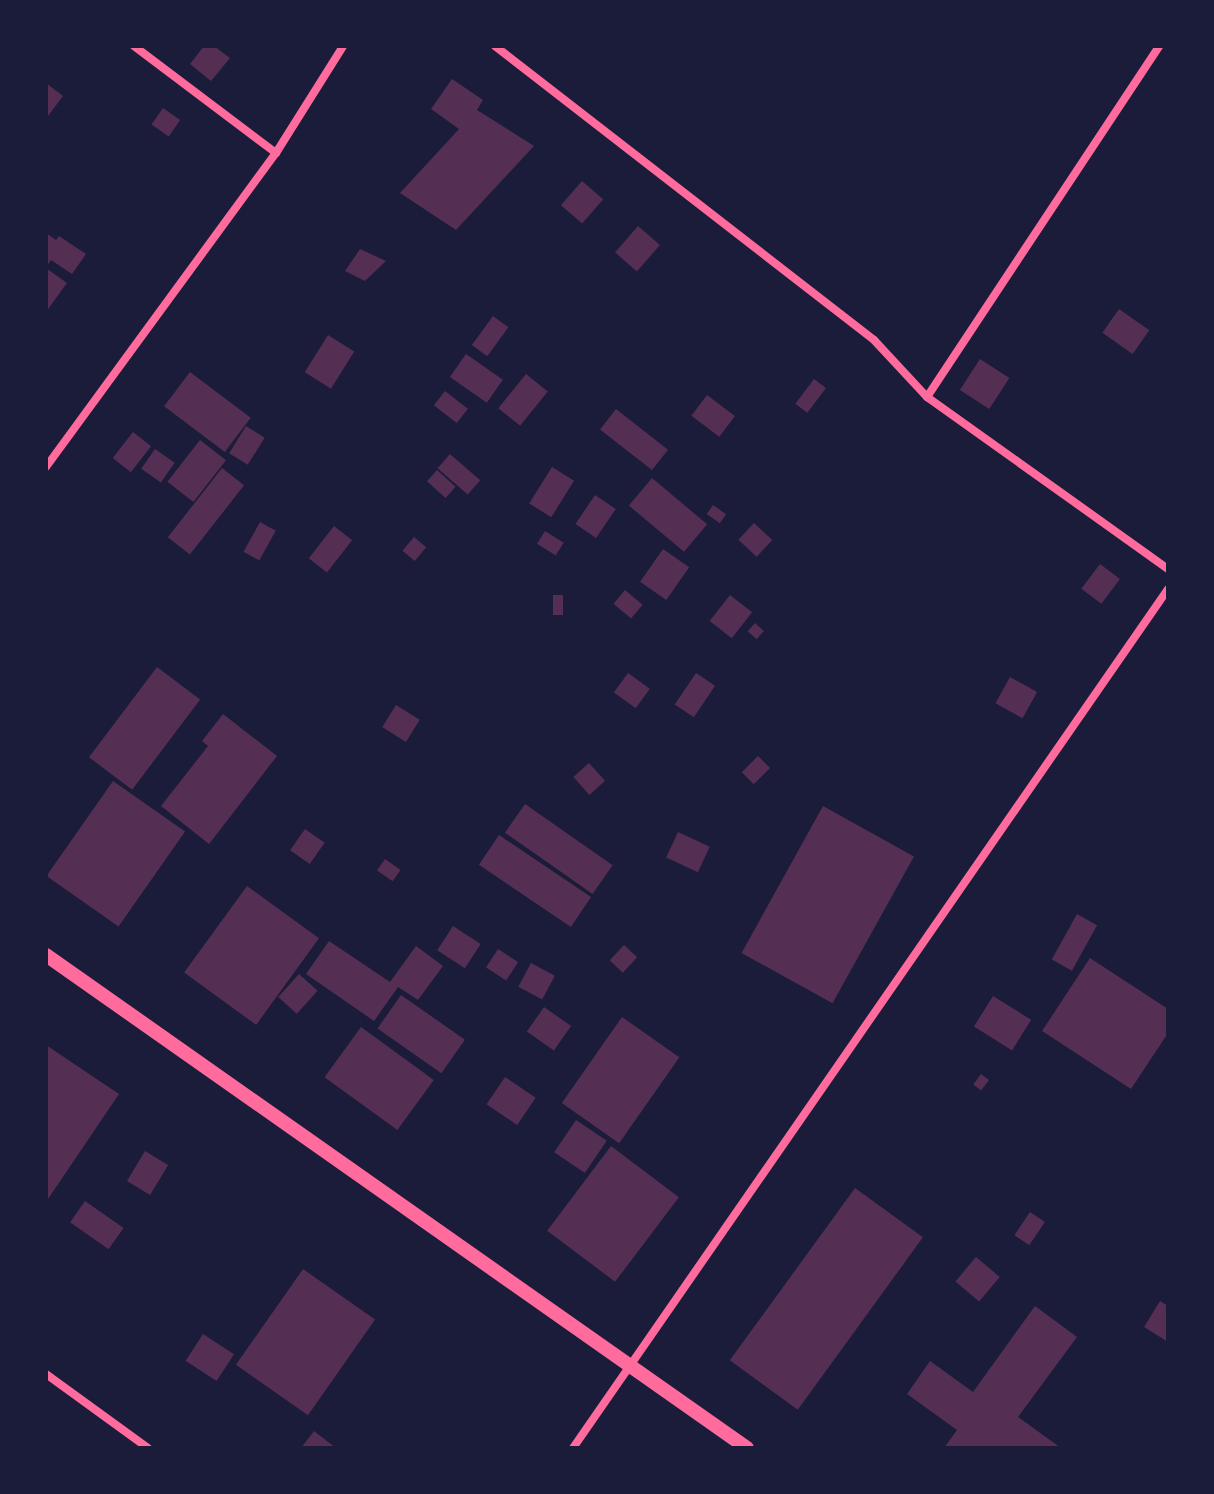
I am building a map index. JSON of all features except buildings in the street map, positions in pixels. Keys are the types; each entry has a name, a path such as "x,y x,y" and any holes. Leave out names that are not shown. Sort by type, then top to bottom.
{"street":[{"path":"134,46 276,153"},
{"path":"46,467 276,153 343,46"},
{"path":"495,46 874,340 927,397 1168,569"},
{"path":"927,397 1159,46"},
{"path":"573,1448 1168,589"},
{"path":"46,955 747,1448"},
{"path":"46,1374 148,1448"}]}
